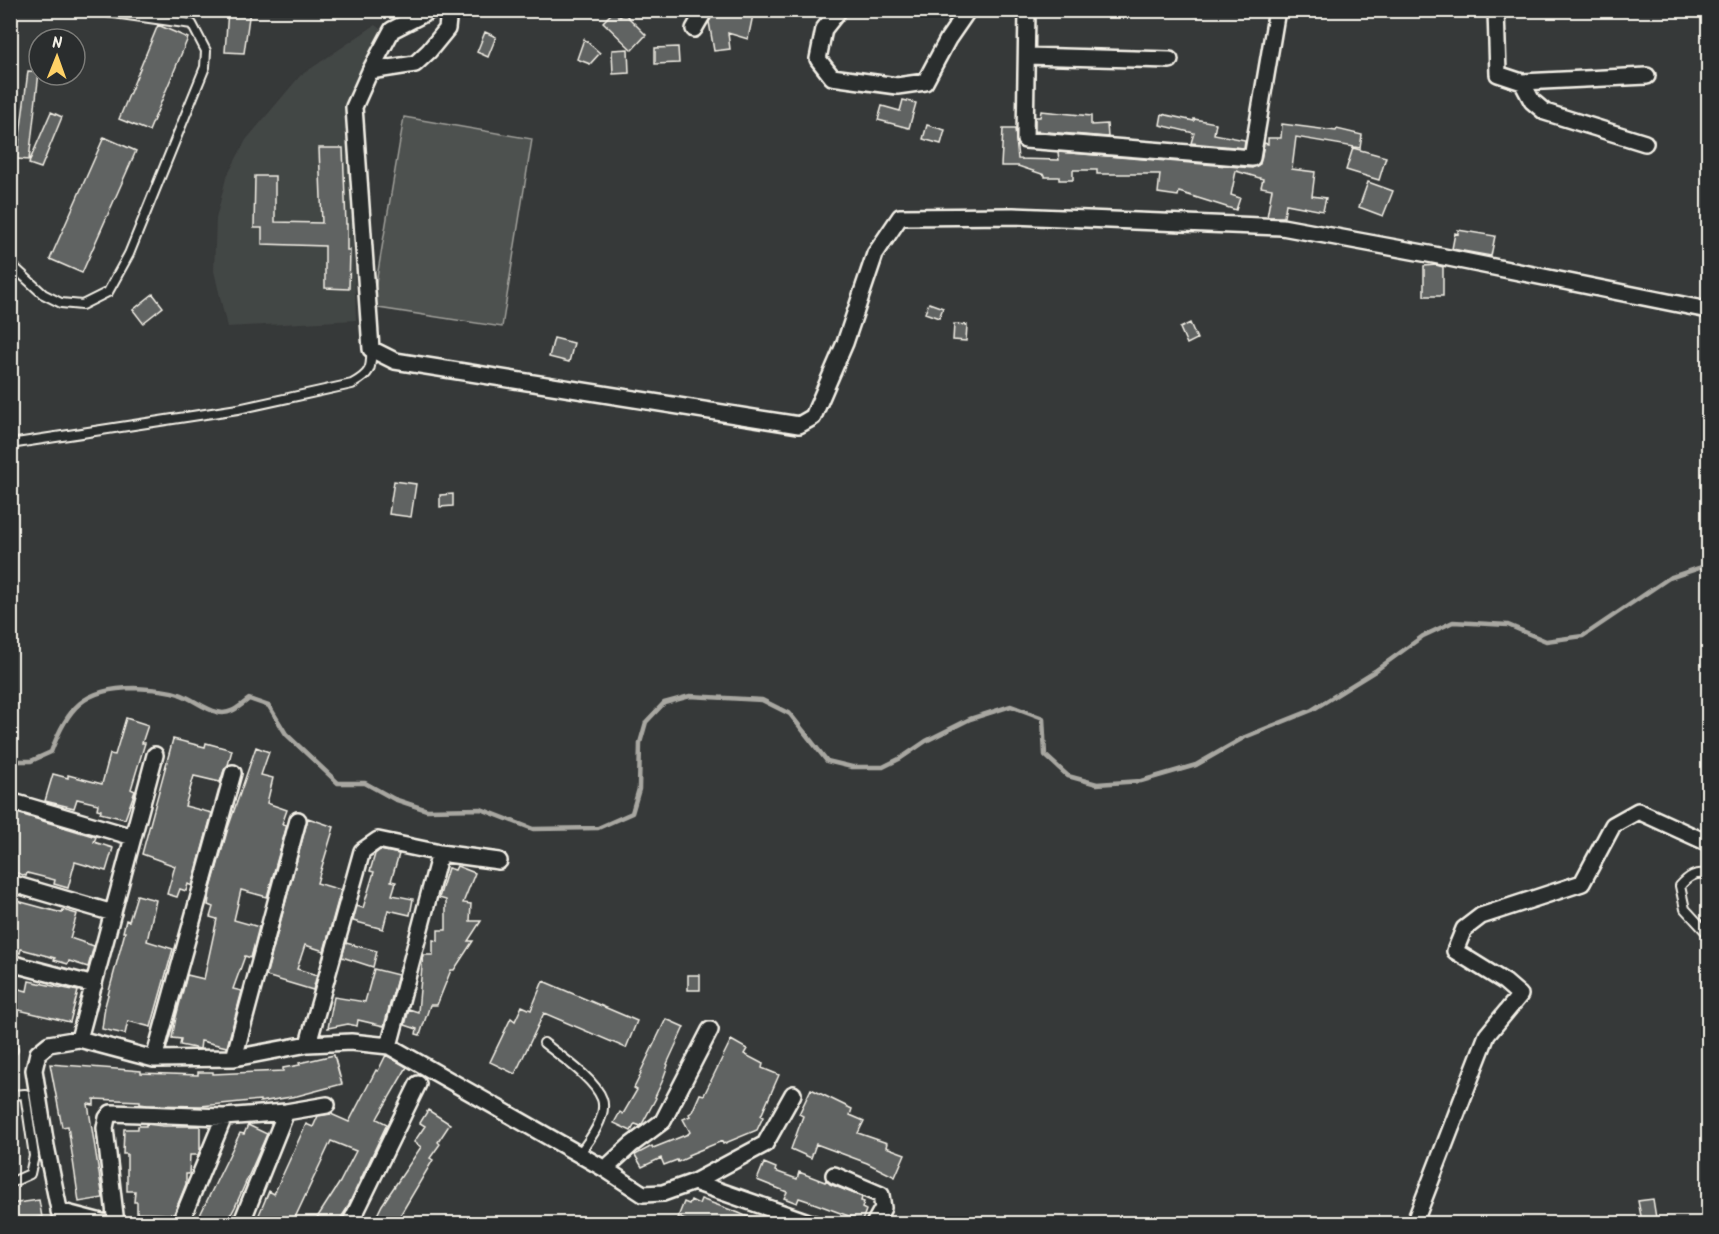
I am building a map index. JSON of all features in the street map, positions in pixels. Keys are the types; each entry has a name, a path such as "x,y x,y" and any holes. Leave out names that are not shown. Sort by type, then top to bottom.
{"street":[{"path":"431,10 392,30 354,107 371,349 395,361 799,425 813,417 845,343 875,254 900,217 1013,216 1282,227 1708,310"},
{"path":"370,71 415,64 447,29 449,10"},
{"path":"694,29 705,10"},
{"path":"839,10 824,29 818,59 832,77 897,86 925,82 948,39 968,10"},
{"path":"1027,10 1025,140 1252,158 1276,10"},
{"path":"1496,10 1498,74 1522,82 1647,76"},
{"path":"1027,56 1170,60"},
{"path":"1522,82 1532,101 1545,112 1644,143"},
{"path":"79,1039 154,755"},
{"path":"154,1059 233,772"},
{"path":"10,801 133,837"},
{"path":"1414,1224 1487,1035 1520,995 1505,982 1455,951 1464,929 1481,916 1582,883 1613,825 1638,811 1708,843"},
{"path":"234,1058 298,820"},
{"path":"308,1044 362,851 378,840 440,853 499,861"},
{"path":"389,1046 440,853"},
{"path":"10,883 113,913"},
{"path":"10,963 94,985"},
{"path":"605,1169 631,1145 663,1121 710,1030"},
{"path":"108,1224 60,1217 34,1070 38,1053 50,1044 79,1039 154,1059 234,1058 308,1044 351,1041 389,1046 605,1169 643,1194 663,1193 694,1182 765,1144 793,1094"},
{"path":"350,1224 418,1084"},
{"path":"116,1224 105,1128 107,1118 111,1113 224,1117 286,1112 327,1105"},
{"path":"241,1224 286,1112"},
{"path":"180,1224 224,1117"},
{"path":"834,1175 881,1195 883,1208 874,1224"},
{"path":"694,1182 814,1224"}],"lane":[{"path":"10,269 16,269 43,294 61,303 82,305 108,292 129,254 206,67 206,51 192,24 93,10"},
{"path":"10,444 238,410 352,384 363,378 371,367 371,349"},
{"path":"1708,875 1704,873 1689,876 1680,886 1685,909 1708,934"},
{"path":"544,1043 594,1086 602,1100 601,1116 579,1154"},
{"path":"10,1095 25,1094 34,1156 30,1174 10,1183"}],"shaded area":[{"path":"375,25 385,33 351,104 349,139 356,320 227,327 214,271 216,219 226,178 246,140 300,76"},
{"path":"404,117 532,139 502,327 372,307"}],"building":[{"path":"228,10 250,10 244,53 225,52"},
{"path":"715,10 754,10 748,39 728,33 730,49 714,51 709,22"},
{"path":"614,11 620,17 624,13 646,35 632,50 603,22"},
{"path":"158,25 188,38 149,131 119,119"},
{"path":"485,32 496,37 488,57 477,52"},
{"path":"584,39 600,53 590,64 577,59"},
{"path":"678,47 679,63 655,64 655,48"},
{"path":"628,49 629,73 613,74 612,50"},
{"path":"27,79 27,87 37,87 29,160 17,159"},
{"path":"903,100 916,103 909,128 878,120 882,106 900,111"},
{"path":"1041,111 1091,116 1091,125 1107,124 1108,137 1035,131 1035,117 1040,117"},
{"path":"51,112 62,117 41,168 29,164"},
{"path":"1162,114 1216,123 1214,134 1245,140 1244,148 1191,143 1194,133 1160,125"},
{"path":"1282,124 1336,131 1337,129 1362,135 1360,148 1296,137 1292,169 1315,172 1312,196 1326,198 1323,211 1286,204 1284,217 1267,217 1272,189 1261,187 1263,179 1236,171 1231,195 1240,198 1236,210 1179,192 1178,196 1158,193 1160,174 1097,174 1097,170 1073,170 1073,180 1059,180 1059,177 1045,177 1045,175 1018,166 1001,166 1003,129 1015,129 1018,159 1059,160 1058,152 1252,168 1260,164 1264,143 1268,144 1268,138 1281,138"},
{"path":"927,125 945,130 941,144 923,139"},
{"path":"104,137 136,151 82,273 50,259"},
{"path":"319,148 343,148 347,250 350,250 349,289 325,288 325,246 262,244 262,228 254,228 255,176 275,176 275,222 322,223"},
{"path":"1353,148 1386,157 1379,180 1346,170"},
{"path":"1368,182 1393,191 1383,216 1359,207"},
{"path":"1458,230 1495,236 1491,256 1452,249 1455,233 1458,234"},
{"path":"1424,266 1443,267 1443,296 1424,296"},
{"path":"153,294 163,307 143,323 133,310"},
{"path":"929,303 943,308 939,318 925,313"},
{"path":"1190,323 1197,339 1187,344 1180,328"},
{"path":"954,324 967,325 966,341 953,340"},
{"path":"554,338 574,343 569,362 549,357"},
{"path":"394,481 416,484 411,517 389,514"},
{"path":"453,494 453,506 440,507 440,495"},
{"path":"126,718 148,725 131,789 135,791 125,819 100,813 101,810 97,809 98,804 77,799 74,808 45,801 53,774 68,778 68,775 102,784 110,754 115,755"},
{"path":"173,739 205,747 206,743 232,750 220,782 194,776 185,806 212,813 192,886 188,884 186,891 180,889 177,897 167,894 175,866 142,854"},
{"path":"256,747 269,752 261,775 273,778 267,803 287,810 282,824 287,825 267,897 241,890 234,920 259,927 251,958 245,956 233,989 242,991 227,1047 201,1041 200,1049 180,1045 181,1039 172,1038 176,1017 187,975 204,979 217,919 210,917 213,907 208,905 210,892 228,828"},
{"path":"10,811 96,837 94,842 113,848 106,871 75,862 68,888 54,884 55,880 27,873 26,876 11,871 14,858 10,858"},
{"path":"308,818 334,827 317,883 341,890 324,951 305,945 297,969 317,975 313,990 266,976"},
{"path":"380,850 399,854 391,881 396,882 392,895 413,899 410,915 388,910 383,929 353,921 357,906 363,908 374,872 370,871 375,854"},
{"path":"457,866 475,873 463,903 471,904 470,921 481,921 468,941 473,941 454,970 451,970 437,1005 430,1005 420,1035 416,1034 417,1029 405,1025 409,1009 418,1012 423,955 433,955 433,940 438,941 438,930 446,930 446,900 439,898 448,868 455,870"},
{"path":"137,895 156,900 147,941 173,949 151,1027 128,1021 125,1034 102,1029 105,1006 125,932 123,932 126,920 129,921"},
{"path":"10,899 62,913 63,910 77,914 70,938 94,946 88,967 69,961 68,964 21,949 20,953 10,950 10,930 14,917 10,917"},
{"path":"346,943 377,951 373,967 342,957"},
{"path":"374,969 398,975 384,1026 358,1020 357,1026 348,1024 328,1028 334,997 365,1002"},
{"path":"688,975 700,975 700,990 688,990"},
{"path":"29,981 78,991 70,1022 10,1008 15,988 27,991"},
{"path":"543,981 637,1021 626,1048 544,1013 515,1074 490,1062 511,1018 515,1021 522,1006 531,1010"},
{"path":"666,1019 684,1027 667,1064 656,1098 641,1126 635,1124 631,1131 614,1123 620,1112 623,1114 637,1090 634,1088 640,1073"},
{"path":"731,1040 747,1049 744,1054 763,1064 762,1068 779,1075 757,1130 723,1144 722,1141 688,1155 689,1157 678,1162 677,1160 664,1165 661,1158 642,1167 635,1155 690,1132 683,1119 690,1116 700,1094 704,1095"},
{"path":"334,1055 342,1084 297,1096 260,1102 260,1100 201,1106 147,1105 140,1104 140,1101 94,1099 94,1105 88,1104 103,1198 79,1202 68,1126 62,1127 50,1064 141,1071 141,1073 198,1075 198,1072 213,1072 213,1074 283,1071 283,1068"},
{"path":"386,1055 407,1067 377,1119 387,1124 337,1224 313,1224 340,1182 356,1151 331,1141 292,1224 255,1224 269,1191 274,1194 306,1124 313,1127 318,1116 331,1114 349,1122"},
{"path":"811,1089 852,1109 850,1115 864,1121 858,1133 887,1143 886,1147 905,1154 895,1177 867,1163 816,1144 811,1158 791,1149 803,1116 799,1114"},
{"path":"428,1110 450,1124 430,1158 433,1160 395,1224 379,1224 381,1219 376,1217 382,1205 421,1147 414,1142 425,1126 420,1123"},
{"path":"146,1124 200,1126 200,1150 198,1155 190,1155 189,1174 186,1174 186,1184 174,1214 137,1213 137,1202 134,1202 135,1191 127,1191 127,1154 123,1154 124,1129 138,1129 138,1126 146,1126"},
{"path":"248,1125 267,1134 235,1207 226,1224 199,1224 203,1215 200,1215 240,1133 244,1134"},
{"path":"764,1163 776,1168 775,1171 797,1179 799,1172 825,1182 826,1180 830,1184 862,1197 861,1201 864,1202 862,1208 866,1210 862,1221 799,1198 797,1203 784,1198 787,1192 757,1180"},
{"path":"701,1199 763,1224 694,1224 678,1217 684,1202 689,1204 691,1200 699,1204"},
{"path":"1653,1199 1656,1218 1642,1221 1638,1201"},
{"path":"39,1200 42,1217 10,1221 10,1204"}],"waterway":[{"path":"10,761 31,761 51,752 71,712 80,703 102,692 134,688 168,691 184,696 212,711 222,713 234,710 249,699 269,706 286,734 338,783 365,783 394,799 427,810 481,809 533,829 598,828 632,813 639,789 640,743 646,722 664,703 690,696 762,700 790,714 827,761 852,767 883,767 926,741 970,719 1011,706 1043,718 1045,755 1068,776 1097,784 1141,781 1196,765 1245,737 1312,710 1375,671 1423,636 1453,622 1508,625 1546,641 1583,636 1669,578 1708,565"}]}
